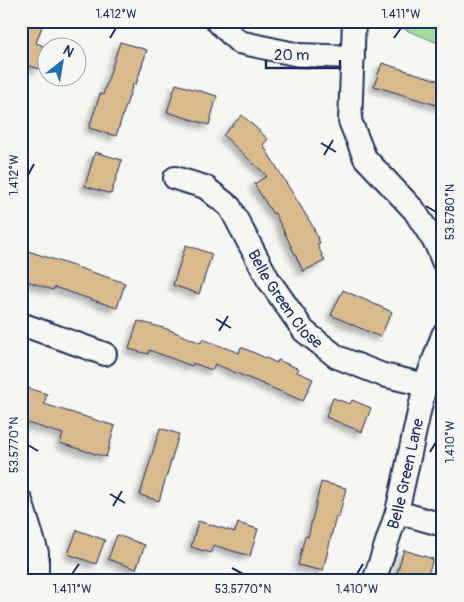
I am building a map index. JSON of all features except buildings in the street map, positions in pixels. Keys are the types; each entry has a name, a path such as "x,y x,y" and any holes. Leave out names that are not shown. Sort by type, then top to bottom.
{"street":[{"path":"217,21 239,42 299,56 353,57"},
{"path":"354,21 350,121 365,158 414,210 436,244 443,262"},
{"name":"Belle Green Close","path":"175,178 205,187 230,207 268,279 304,331 337,357 383,375 426,385"},
{"path":"21,324 105,354"},
{"name":"Belle Green Lane","path":"374,581 398,512 426,385 443,335"},
{"path":"21,500 37,553 37,581"},
{"path":"398,512 443,525"}],"green space":[{"path":"384,21 443,21 443,45"}]}
